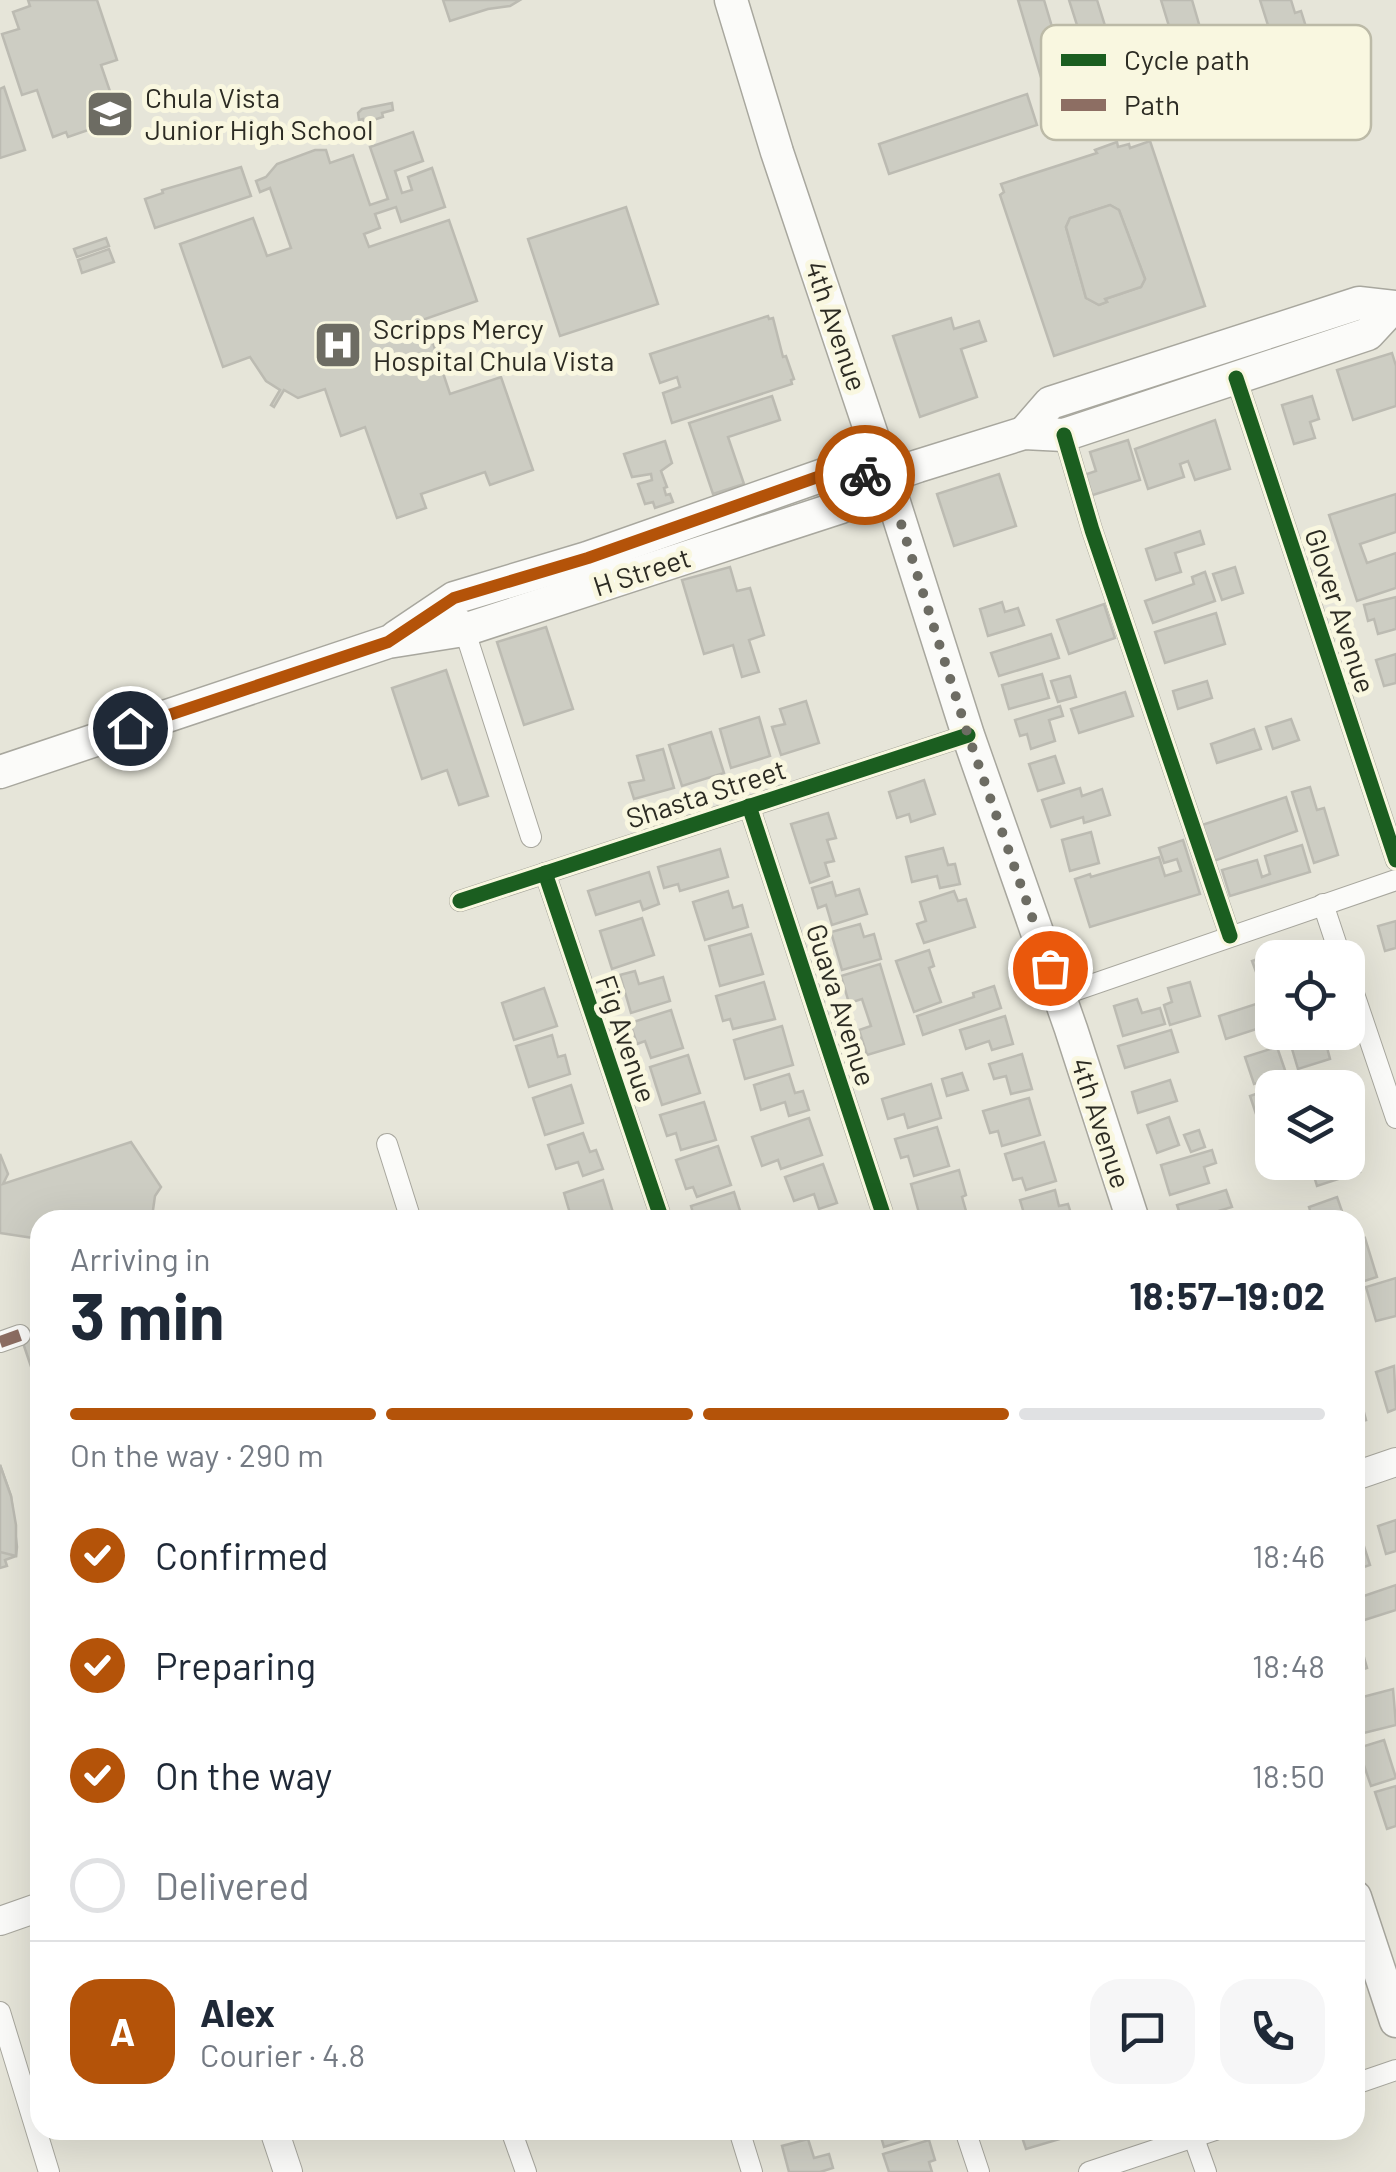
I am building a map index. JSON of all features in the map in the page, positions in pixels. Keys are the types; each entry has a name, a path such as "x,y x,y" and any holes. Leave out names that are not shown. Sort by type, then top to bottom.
{"main road":[{"name":"4th Avenue","path":"731,0 968,735 1130,1210"},
{"name":"H Street","path":"1024,433 1050,403 1359,303 1394,308"},
{"name":"H Street","path":"0,772 388,642 464,630 840,507 886,476 1024,433 1064,435 1236,378 1368,334 1394,308"},
{"path":"1118,416 1128,396 1223,364 1230,345"},
{"name":"H Street","path":"388,642 454,598 588,558 829,473 886,476"},
{"path":"1365,1927 1396,2020"}],"street":[{"name":"Glover Avenue","path":"1236,378 1396,860"},
{"path":"1064,435 1092,530 1230,936"},
{"path":"454,598 530,837"},
{"name":"Shasta Street","path":"460,901 968,735"},
{"name":"Guava Avenue","path":"750,806 882,1210"},
{"name":"Fig Avenue","path":"545,873 659,1210"},
{"path":"1059,996 1396,880"},
{"path":"1323,904 1335,940"},
{"path":"1365,1026 1396,1118"},
{"path":"387,1144 408,1210"},
{"path":"1365,1473 1396,1462"},
{"path":"0,1920 30,1911"},
{"path":"0,2012 30,2108"},
{"path":"1365,2081 1396,2070"},
{"path":"40,2140 50,2172"},
{"path":"277,2140 288,2172"},
{"path":"515,2140 526,2172"},
{"path":"742,2140 752,2172"},
{"path":"968,2140 979,2172"},
{"path":"1089,2172 1176,2140"},
{"path":"1194,2140 1206,2172"}],"building":[{"path":"28,0 97,0 117,60 101,65 116,109 97,116 100,126 68,137 66,132 53,137 37,90 22,95 2,34 19,29 13,12 30,6"},
{"path":"443,0 520,0 450,21"},
{"path":"1018,0 1044,0 1051,25 1041,25 1041,77"},
{"path":"1069,0 1097,0 1105,25 1077,25"},
{"path":"1161,0 1192,0 1199,25 1169,25"},
{"path":"1260,0 1291,0 1295,13 1301,11 1305,25 1268,25"},
{"path":"4,87 25,150 0,158 0,89"},
{"path":"1027,94 1037,125 889,174 879,144"},
{"path":"392,103 393,110 382,113 383,117 364,123 359,120 362,109"},
{"path":"413,132 423,161 395,171 402,193 412,190 408,177 432,168 445,207 401,222 396,207 375,214 380,228 364,234 369,247 449,220 477,301 425,319 450,394 501,377 533,470 490,485 485,472 421,494 426,508 397,518 365,427 341,436 325,389 298,398 284,390 274,407 271,405 280,390 266,381 250,357 223,367 180,244 253,218 267,256 291,248 270,188 260,192 256,181 266,177 277,164 315,150 326,150 330,163 353,155 370,205 388,199 370,147"},
{"path":"1150,141 1205,306 1054,356 1000,195 1004,192 1001,184 1097,153 1095,150 1117,142 1118,147 1129,144 1130,148","holes":["1110,205 1119,210 1145,279 1141,287 1105,299 1107,302 1099,305 1086,298 1066,227 1070,218"]},
{"path":"241,167 251,196 155,228 145,199 163,193 162,190"},
{"path":"1110,205 1119,210 1145,279 1141,287 1105,299 1107,302 1099,305 1086,298 1066,227 1070,218"},
{"path":"626,207 658,304 560,336 528,239"},
{"path":"106,238 109,246 77,257 74,249"},
{"path":"109,249 114,262 82,273 78,260"},
{"path":"768,316 773,318 783,357 786,356 794,379 792,384 672,423 663,393 680,387 677,377 660,383 650,354"},
{"path":"951,318 954,329 979,321 986,341 961,349 977,397 920,417 893,336"},
{"path":"1392,353 1396,366 1396,406 1353,420 1337,370"},
{"path":"772,396 780,420 728,437 744,484 713,494 689,423"},
{"path":"1312,396 1319,419 1310,422 1315,438 1294,444 1282,405"},
{"path":"1215,420 1230,469 1195,480 1188,461 1180,464 1184,477 1148,489 1135,449"},
{"path":"1128,440 1140,480 1090,496 1084,475 1096,471 1090,452"},
{"path":"665,441 672,463 661,471 666,495 670,494 673,502 655,508 653,502 645,504 638,484 652,480 651,474 632,477 624,454"},
{"path":"999,474 1016,526 954,546 937,494"},
{"path":"1396,494 1396,532 1360,544 1367,563 1396,553 1396,588 1357,601 1329,515"},
{"path":"1200,531 1204,544 1175,553 1181,572 1156,580 1146,549"},
{"path":"730,567 737,591 750,588 764,635 749,640 759,672 742,677 733,645 704,654 682,580"},
{"path":"1235,567 1243,593 1222,600 1213,574"},
{"path":"1205,572 1215,601 1153,623 1145,601 1194,584 1192,577"},
{"path":"1396,597 1396,629 1378,634 1374,619 1368,621 1364,605"},
{"path":"1002,602 1005,612 1018,608 1024,625 988,636 980,609"},
{"path":"1104,604 1115,638 1069,654 1057,620"},
{"path":"1216,613 1225,644 1165,663 1155,632"},
{"path":"546,627 573,709 524,725 497,642"},
{"path":"1051,634 1059,658 999,676 991,653"},
{"path":"1396,654 1396,683 1384,686 1376,660"},
{"path":"446,670 488,796 459,805 447,770 422,779 392,688"},
{"path":"1042,674 1049,698 1009,709 1002,685"},
{"path":"1070,676 1076,697 1058,702 1051,681"},
{"path":"1207,681 1212,698 1178,709 1173,691"},
{"path":"1125,692 1133,716 1079,733 1071,709"},
{"path":"806,701 819,743 781,755 772,727 785,724 780,709"},
{"path":"1060,706 1063,716 1049,720 1055,741 1031,749 1027,734 1020,736 1015,720"},
{"path":"759,717 770,756 731,768 720,729"},
{"path":"1291,719 1299,740 1273,749 1266,727"},
{"path":"1254,729 1261,749 1217,763 1211,744"},
{"path":"711,732 724,773 682,786 669,745"},
{"path":"663,749 674,788 634,799 629,783 644,780 637,756"},
{"path":"1055,756 1064,783 1038,791 1029,764"},
{"path":"924,780 935,814 911,822 909,814 897,818 889,792"},
{"path":"1310,787 1317,810 1324,808 1338,855 1314,863 1292,792"},
{"path":"1080,788 1082,796 1102,789 1110,815 1084,823 1083,817 1051,827 1042,800"},
{"path":"1286,797 1297,831 1214,861 1202,825"},
{"path":"828,813 836,838 827,840 834,861 825,863 829,876 810,883 791,824"},
{"path":"1091,832 1099,863 1070,871 1062,840"},
{"path":"1183,840 1200,894 1090,927 1075,879 1159,857 1165,876 1181,871 1177,859 1164,863 1159,848"},
{"path":"1302,845 1310,872 1230,896 1222,870 1257,860 1262,877 1270,874 1265,856"},
{"path":"943,848 948,865 955,864 960,884 940,888 937,876 912,882 906,857"},
{"path":"720,849 728,877 680,891 678,884 664,888 658,867"},
{"path":"649,872 659,904 643,910 640,901 596,915 588,891"},
{"path":"832,882 836,896 859,889 867,914 832,925 826,905 818,908 812,888"},
{"path":"728,891 733,908 742,905 748,927 705,940 693,902"},
{"path":"954,891 958,901 966,899 975,927 924,943 917,924 926,921 920,902"},
{"path":"642,918 654,955 612,969 600,931"},
{"path":"1396,921 1396,948 1385,951 1378,926"},
{"path":"860,924 864,937 874,934 881,959 842,970 831,932"},
{"path":"751,934 763,974 720,986 709,946"},
{"path":"929,950 934,966 929,968 941,1002 914,1012 896,961"},
{"path":"880,964 904,1044 867,1055 859,1030 871,1026 862,999 849,1003 841,976"},
{"path":"635,971 639,984 663,977 670,1001 631,1013 620,975"},
{"path":"764,982 775,1019 733,1029 730,1019 723,1021 716,996"},
{"path":"1190,982 1200,1016 1170,1025 1164,1005 1172,1002 1168,988"},
{"path":"994,986 1001,1008 923,1035 917,1016"},
{"path":"544,988 557,1026 514,1040 502,1003"},
{"path":"1137,999 1142,1013 1160,1008 1165,1024 1123,1036 1114,1006"},
{"path":"1255,1004 1255,1030 1226,1039 1219,1016"},
{"path":"671,1010 683,1048 651,1058 645,1041 637,1044 630,1023"},
{"path":"1005,1016 1013,1044 992,1050 989,1041 966,1049 960,1030"},
{"path":"782,1026 793,1065 745,1079 734,1040"},
{"path":"1171,1030 1178,1052 1125,1068 1118,1046"},
{"path":"552,1035 558,1057 565,1055 570,1074 529,1087 516,1046"},
{"path":"1278,1050 1285,1070 1255,1070 1254,1084 1245,1057"},
{"path":"1292,1050 1328,1050 1330,1059 1298,1069"},
{"path":"1022,1054 1032,1089 1011,1094 1006,1076 994,1079 989,1064"},
{"path":"688,1055 700,1093 662,1105 650,1067"},
{"path":"962,1073 968,1090 947,1096 942,1079"},
{"path":"789,1074 795,1093 803,1091 809,1110 789,1116 785,1102 761,1110 754,1085"},
{"path":"1170,1080 1177,1101 1138,1113 1132,1092"},
{"path":"931,1084 941,1118 908,1128 904,1114 888,1119 882,1099"},
{"path":"571,1085 583,1123 545,1135 533,1098"},
{"path":"1029,1098 1040,1135 1002,1146 998,1131 990,1133 983,1111"},
{"path":"704,1102 716,1140 681,1150 676,1133 667,1136 660,1115"},
{"path":"1169,1117 1179,1145 1157,1153 1147,1125"},
{"path":"809,1118 822,1155 781,1169 778,1160 762,1166 752,1137"},
{"path":"937,1127 949,1166 914,1176 908,1156 901,1158 895,1139"},
{"path":"1199,1130 1205,1147 1191,1152 1184,1135"},
{"path":"583,1133 590,1152 596,1150 603,1169 583,1176 578,1162 556,1169 548,1145"},
{"path":"131,1142 161,1187 153,1210 30,1210 30,1238 0,1233 0,1154 8,1174 3,1184"},
{"path":"1044,1142 1056,1181 1026,1190 1022,1178 1013,1180 1005,1154"},
{"path":"718,1146 731,1185 697,1197 693,1187 686,1189 676,1160"},
{"path":"1212,1150 1216,1163 1204,1167 1209,1183 1170,1195 1161,1165"},
{"path":"823,1164 837,1203 819,1209 814,1194 794,1201 785,1177"},
{"path":"959,1170 966,1210 918,1210 911,1184"},
{"path":"603,1180 612,1210 569,1210 564,1193"},
{"path":"1055,1190 1059,1206 1068,1204 1070,1210 1023,1210 1020,1200"},
{"path":"1226,1190 1232,1207 1179,1210 1177,1205"},
{"path":"734,1192 740,1210 692,1210 691,1206"},
{"path":"1337,1197 1342,1210 1310,1210 1309,1207"},
{"path":"1365,1238 1377,1277 1365,1281"},
{"path":"1396,1278 1396,1316 1376,1321 1366,1287"},
{"path":"30,1332 30,1364 22,1340"},
{"path":"1394,1366 1396,1409 1388,1412 1376,1372"},
{"path":"0,1465 11,1496 17,1547 16,1556 5,1560 7,1566 0,1568"},
{"path":"0,1465 11,1496 16,1556 0,1552"},
{"path":"1396,1520 1396,1551 1386,1554 1378,1526"},
{"path":"1396,1585 1396,1610 1365,1620 1365,1596"},
{"path":"1393,1689 1396,1725 1365,1733 1365,1696"},
{"path":"1384,1740 1396,1778 1371,1786 1365,1768 1365,1746"},
{"path":"1396,1786 1396,1826 1387,1829 1375,1792"},
{"path":"808,2140 814,2158 829,2154 833,2168 789,2172 782,2146"},
{"path":"882,2140 907,2140 884,2147"},
{"path":"929,2140 935,2160 929,2162 932,2172 889,2172 883,2154"},
{"path":"1023,2140 1057,2140 1026,2149"}],"marked path":[{"path":"0,1342 20,1335"}],"cycle path":[{"path":"1236,378 1396,860"},
{"path":"1064,435 1092,530 1230,936"},
{"path":"460,901 968,735"},
{"path":"749,806 882,1210"},
{"path":"545,873 659,1210"}],"way so far":[{"path":"865,475 886,476 968,735 1050,968"}],"place":[{"name":"Chula Vista Junior High School","path":"110,114"},
{"name":"Scripps Mercy Hospital Chula Vista","path":"338,345"}],"route":[{"path":"130,728 388,642 454,598 588,558 829,473 865,475"}]}
